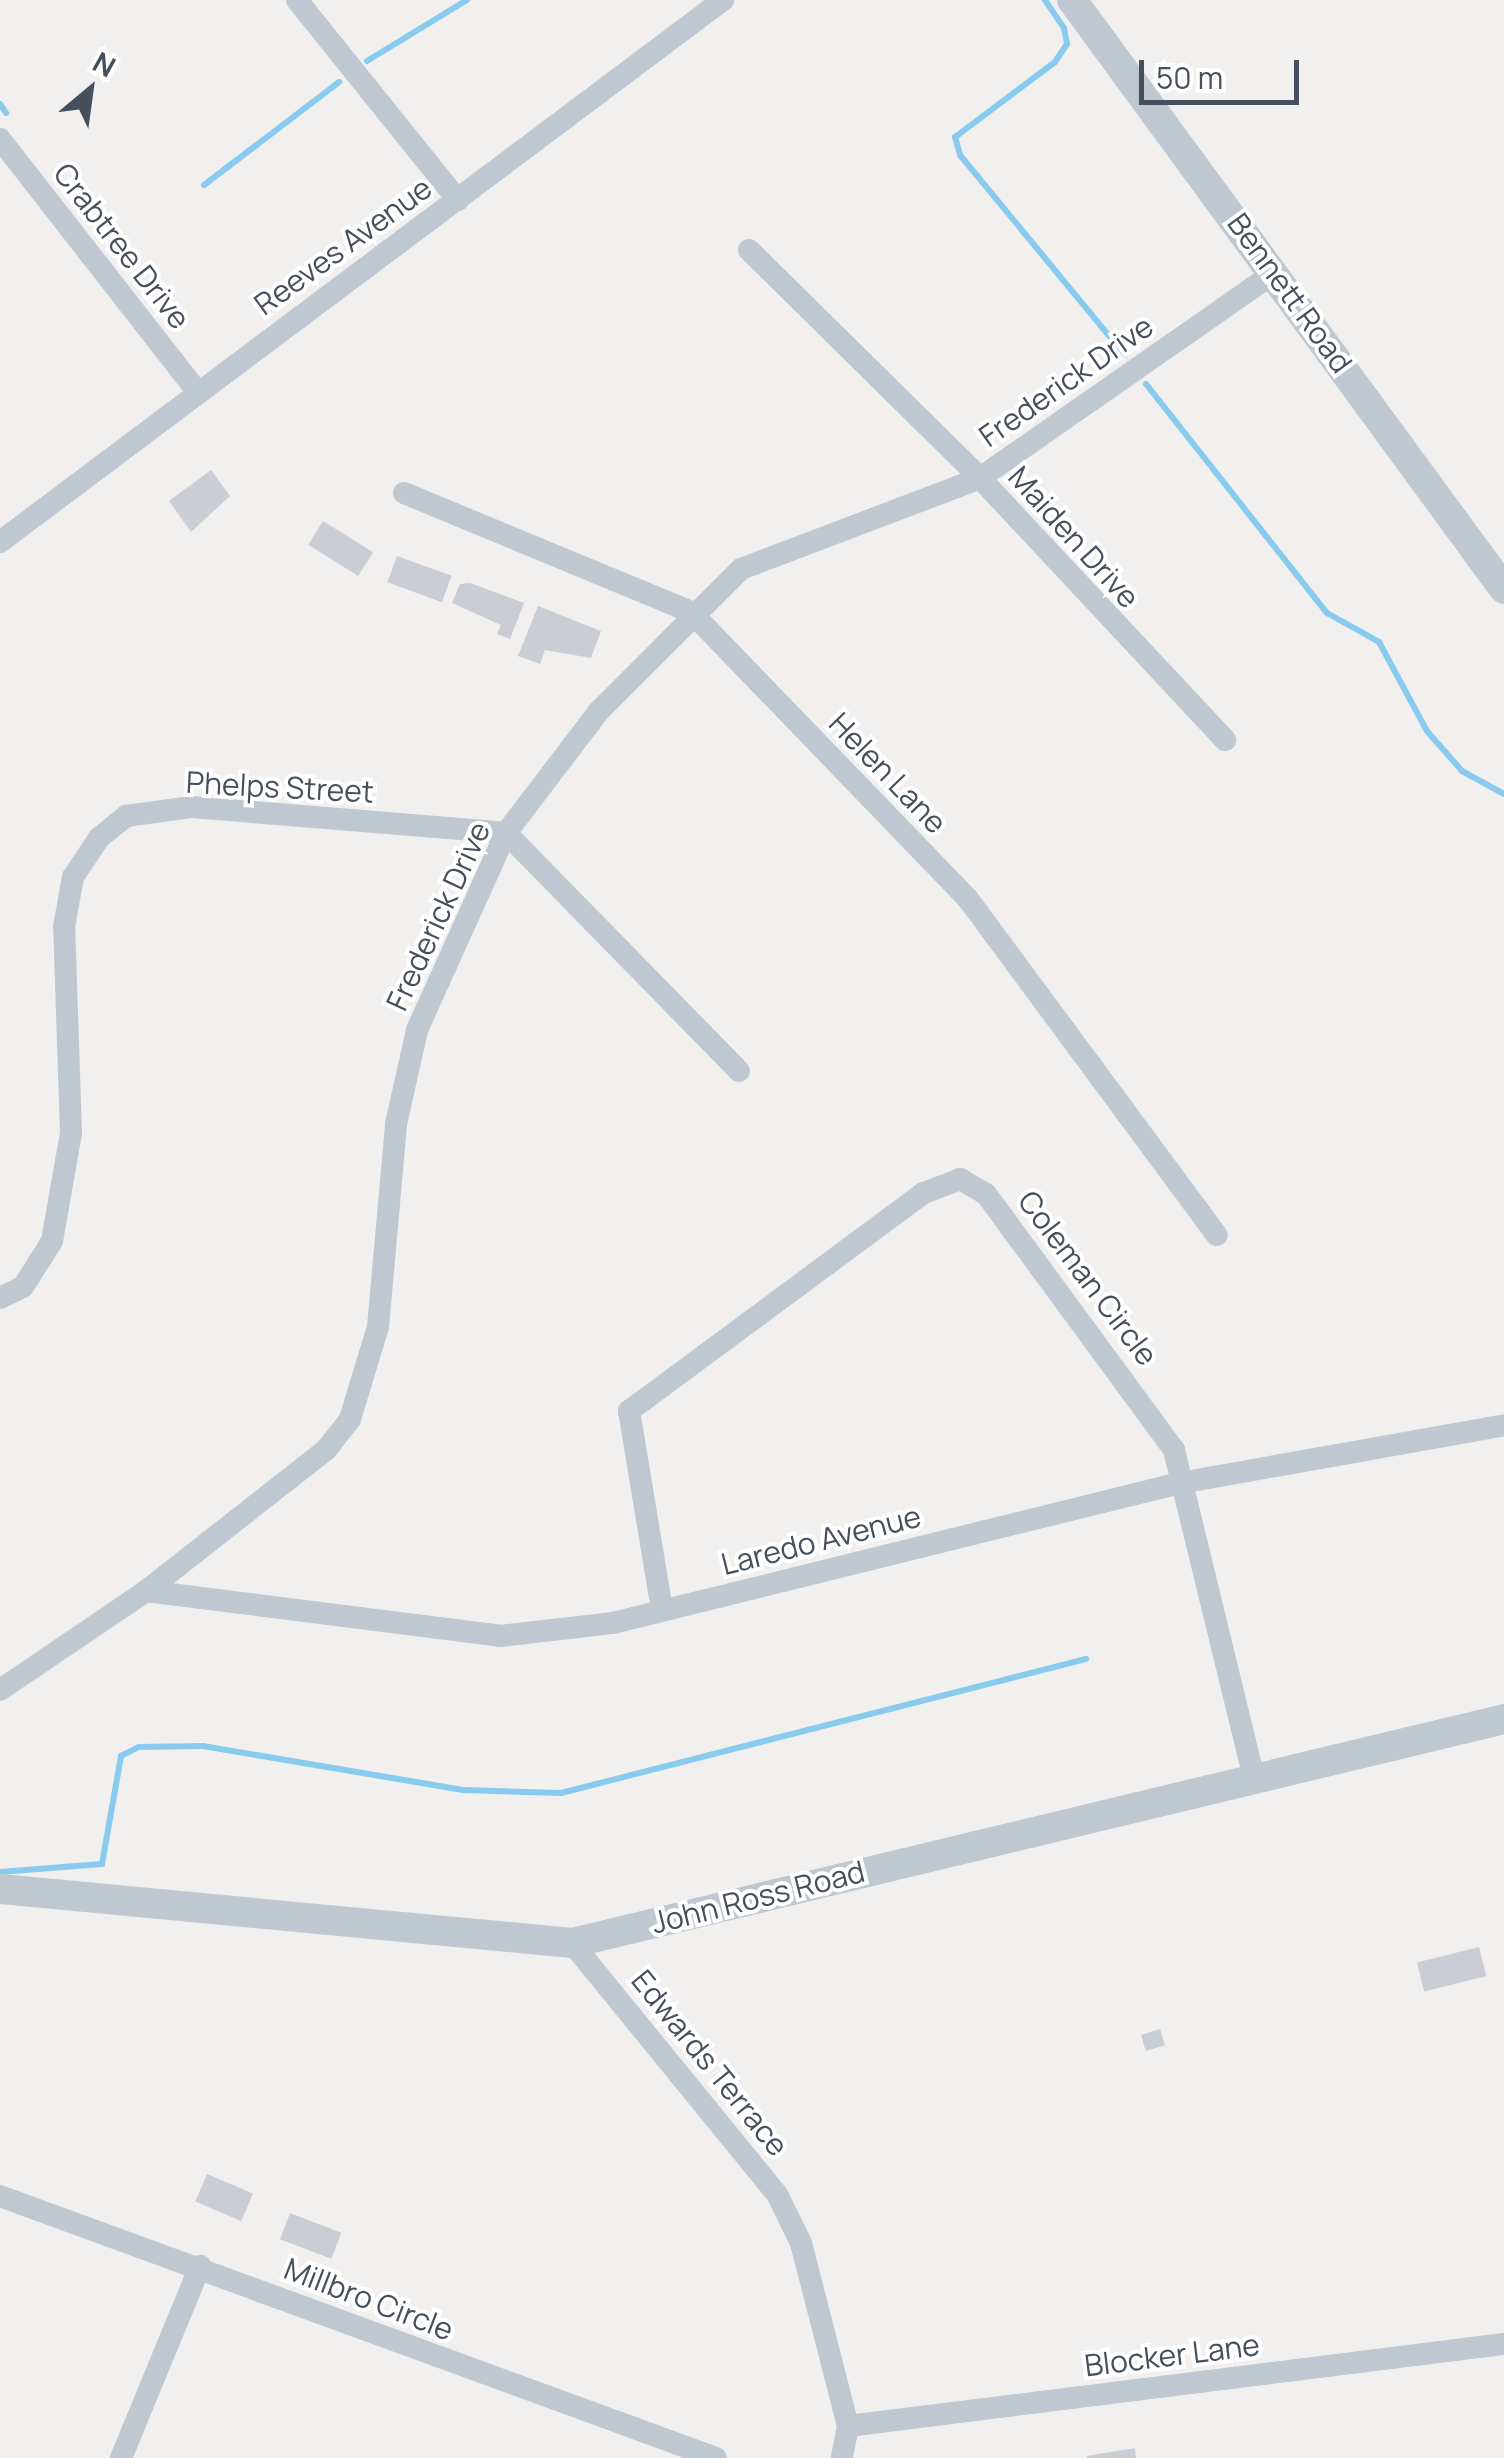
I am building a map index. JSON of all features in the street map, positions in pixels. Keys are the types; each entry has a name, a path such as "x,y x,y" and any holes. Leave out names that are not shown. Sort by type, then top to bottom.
{"street":[{"path":"297,0 458,200"},
{"name":"Reeves Avenue","path":"0,542 723,0"},
{"name":"Bennett Road","path":"1072,0 1504,589"},
{"name":"Crabtree Drive","path":"0,139 198,390"},
{"name":"Maiden Drive","path":"749,250 980,478 1225,740"},
{"name":"Frederick Drive","path":"0,1690 146,1590 326,1450 350,1419 378,1327 396,1124 417,1030 506,834 599,711 691,612 741,569 794,544 980,478 1275,272"},
{"name":"Helen Lane","path":"404,494 691,612 968,899 1216,1235"},
{"name":"Phelps Street","path":"0,1298 23,1286 52,1242 71,1133 64,927 73,877 98,838 126,816 192,807 506,834"},
{"path":"506,834 738,1071"},
{"name":"Coleman Circle","path":"662,1610 629,1412 924,1193 960,1180 986,1194 1150,1408 1174,1450 1253,1775"},
{"name":"Laredo Avenue","path":"146,1590 500,1636 662,1610 1180,1483 1504,1426"},
{"name":"John Ross Road","path":"0,1889 572,1944 1253,1775 1504,1720"},
{"name":"Edwards Terrace","path":"572,1944 777,2194 801,2242 848,2426 842,2458"},
{"name":"Millbro Circle","path":"0,2196 716,2458"},
{"path":"121,2458 200,2266"},
{"name":"Blocker Lane","path":"848,2426 1504,2344"}],"building":[{"path":"211,470 230,496 191,532 169,501"},
{"path":"323,521 373,552 358,576 308,545"},
{"path":"397,556 452,576 442,602 387,582"},
{"path":"470,583 524,603 510,639 497,634 501,625 452,603 460,584"},
{"path":"538,606 601,631 591,658 545,650 540,664 518,656"},
{"path":"1479,1947 1486,1976 1424,1992 1417,1962"},
{"path":"1160,2029 1165,2045 1146,2051 1141,2035"},
{"path":"207,2174 253,2194 241,2221 195,2202"},
{"path":"290,2213 341,2233 331,2259 280,2239"},
{"path":"1135,2448 1136,2458 1086,2456"}],"waterway":[{"path":"367,61 467,0"},
{"path":"1045,0 1064,28 1067,44 1055,62 955,137 960,155 1125,355"},
{"path":"204,185 339,82"},
{"path":"0,104 6,113"},
{"path":"1146,384 1327,613 1379,642 1427,731 1462,771 1504,794"},
{"path":"0,1872 102,1864 121,1756 139,1747 203,1746 464,1790 561,1793 1086,1659"}]}
